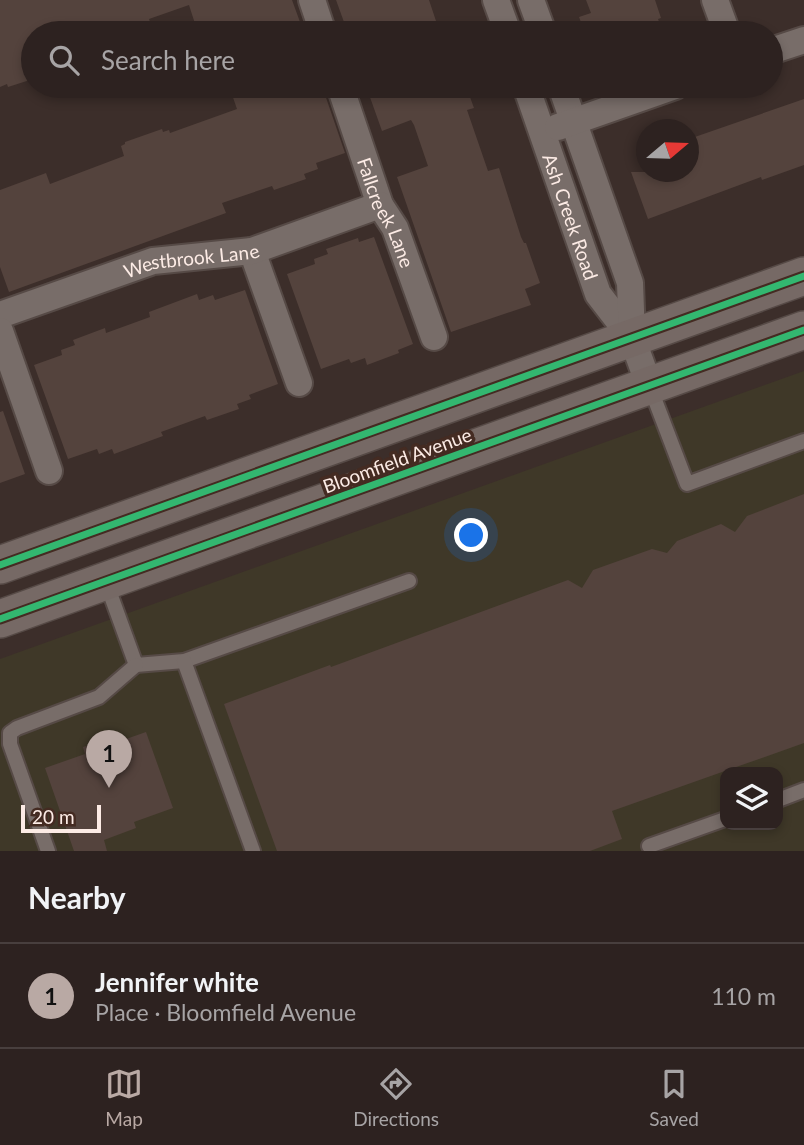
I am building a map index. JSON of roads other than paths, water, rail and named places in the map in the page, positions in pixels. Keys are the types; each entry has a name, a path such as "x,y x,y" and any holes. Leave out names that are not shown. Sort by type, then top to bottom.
{"main road":[{"name":"Bloomfield Avenue","path":"0,565 804,276"},
{"name":"Bloomfield Avenue","path":"0,619 804,330"}],"street":[{"path":"312,0 319,21"},
{"path":"496,0 504,21"},
{"path":"531,0 539,21"},
{"path":"715,0 723,21"},
{"path":"783,47 804,40"},
{"name":"Fallcreek Lane","path":"344,98 380,205 395,228 434,337"},
{"name":"Ash Creek Road","path":"530,98 598,294 632,338"},
{"name":"Ash Creek Road","path":"565,98 630,284 632,338 649,386"},
{"path":"542,133 641,98"},
{"name":"Westbrook Lane","path":"0,315 153,261 252,251 380,205"},
{"path":"252,251 299,383"},
{"path":"0,331 49,471"}],"lane":[{"path":"649,386 687,484 804,441"},
{"path":"106,581 136,665"},
{"path":"48,851 10,744 10,733 99,697 136,665 184,661 409,581"},
{"path":"184,661 253,851"},
{"path":"783,798 804,790"},
{"path":"649,846 720,821"}],"place":[{"name":"Jennifer white","path":"109,788"}]}
